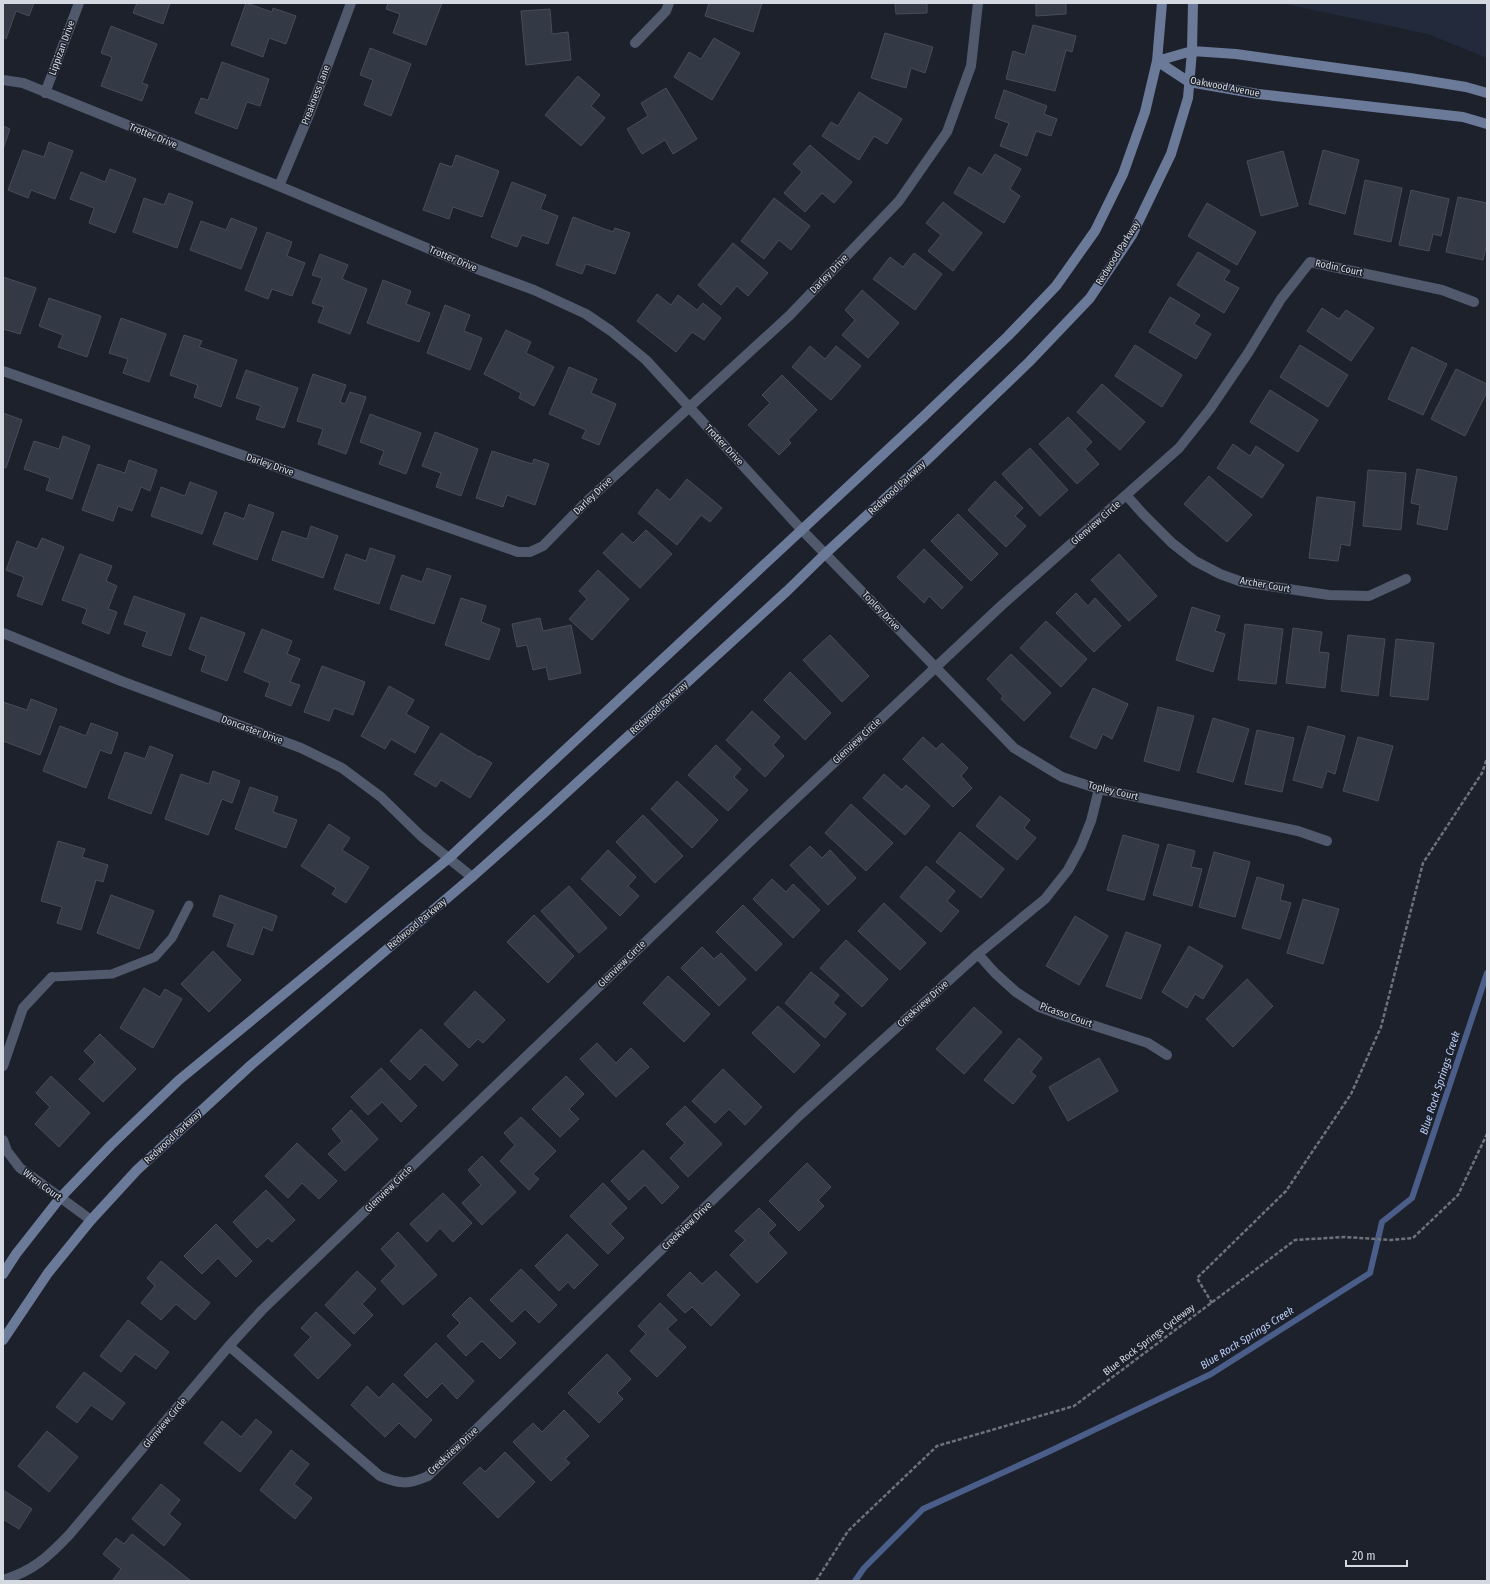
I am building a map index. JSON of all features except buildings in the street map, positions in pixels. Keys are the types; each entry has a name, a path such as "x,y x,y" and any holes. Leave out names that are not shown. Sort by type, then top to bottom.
{"main road":[{"path":"3,1274 16,1254 60,1198 111,1145 179,1080 449,858 957,385 1008,336 1056,286 1095,231 1123,174 1145,112 1157,61 1162,3"},
{"name":"Redwood Parkway","path":"3,1340 48,1273 91,1220 137,1170 251,1065 472,877 544,813 775,602 1007,383 1090,298 1132,235 1171,154 1188,98 1192,51 1193,3"},
{"path":"1157,61 1192,51 1296,62 1466,87 1487,93"},
{"name":"Oakwood Avenue","path":"1157,61 1189,82 1258,94 1450,116 1487,124"}],"street":[{"name":"Lippizan Drive","path":"45,93 79,3"},
{"name":"Preakness Lane","path":"279,186 309,115 351,3"},
{"path":"635,43 666,11 669,3"},
{"name":"Darley Drive","path":"3,371 518,552 530,552 544,546 586,502 790,315 899,201 947,132 971,66 978,3"},
{"name":"Trotter Drive","path":"3,80 23,83 279,186 477,269 534,290 586,314 611,330 646,360 801,529 826,553"},
{"name":"Rodin Court","path":"1248,352 1281,299 1310,262 1442,290 1474,302"},
{"name":"Glenview Circle","path":"3,1580 26,1572 48,1558 230,1346 279,1294 756,836 1002,605 1127,496 1179,448 1210,409 1248,352"},
{"name":"Archer Court","path":"1127,496 1172,542 1195,561 1220,574 1242,582 1329,595 1369,596 1406,579"},
{"name":"Topley Drive","path":"826,553 936,668"},
{"name":"Doncaster Drive","path":"3,633 121,681 301,748 342,768 381,797 420,836 472,877"},
{"name":"Topley Court","path":"936,668 1014,748 1062,777 1099,789 1298,830 1327,841"},
{"name":"Creekview Drive","path":"230,1346 380,1476 394,1482 405,1484 428,1476 800,1115 978,954 1045,899 1068,870 1081,846 1091,820 1099,789"},
{"name":"Picasso Court","path":"978,954 995,973 1016,992 1039,1006 1061,1016 1142,1041 1167,1055"},
{"path":"3,1066 23,1008 52,977"},
{"name":"Wren Court","path":"3,1140 7,1151 20,1168 91,1220"}],"lane":[{"path":"52,977 112,974 154,957 172,938 189,905"}],"path":[{"path":"1212,1302 1198,1278 1286,1191 1351,1094 1381,1027 1423,863 1482,773 1487,758"},
{"name":"Blue Rock Springs Cycleway","path":"816,1581 848,1531 937,1446 1074,1406 1296,1240 1344,1237 1391,1240 1412,1238 1458,1195 1487,1134"}],"shaded area":[{"path":"1280,3 1487,3 1487,58 1428,34"}],"waterway":[{"name":"Blue Rock Springs Creek","path":"855,1581 864,1568 923,1509 1048,1452 1211,1374 1370,1273 1382,1222 1412,1198 1487,973"}]}
